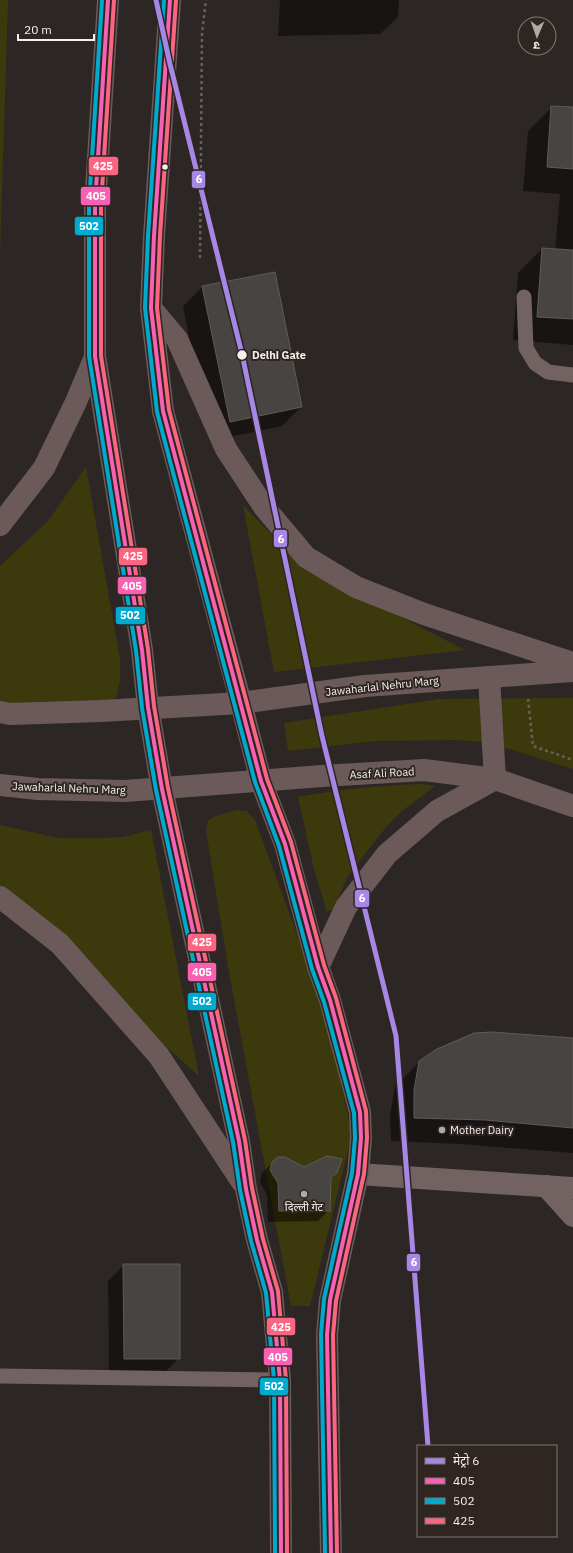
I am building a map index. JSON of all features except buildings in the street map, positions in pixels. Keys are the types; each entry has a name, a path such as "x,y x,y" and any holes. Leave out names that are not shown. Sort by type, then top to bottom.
{"main road":[{"path":"108,0 95,205 95,356 142,650 148,707 162,789 238,1133 246,1188 257,1240 272,1292 280,1380 281,1553"},
{"path":"170,0 154,236 151,308 163,411 261,781 284,844 318,967 330,1000 360,1112 361,1138 358,1174 330,1300 327,1334 331,1553"},
{"path":"151,308 177,339 226,449 264,507 306,556 356,587 424,614 573,663"},
{"path":"0,525 44,468 75,404 95,356"},
{"name":"Jawaharlal Nehru Marg","path":"0,712 10,714 101,711 148,707 241,703 365,686 573,671"},
{"path":"318,967 346,907 387,854 437,811 495,779 489,677"},
{"name":"Asaf Ali Road","path":"162,789 424,770 495,779 573,806"},
{"name":"Jawaharlal Nehru Marg","path":"0,785 38,789 125,791 162,789"},
{"path":"0,897 60,944 159,1056 246,1188"}],"street":[{"path":"358,1174 573,1188"},
{"path":"546,1186 573,1216"}],"lane":[{"path":"524,297 526,348 535,364 548,372 573,375"},
{"path":"0,1376 280,1380"}],"path":[{"path":"200,258 202,32 206,0"},
{"path":"525,674 533,746 573,760"}],"shaded area":[{"path":"0,0 8,0 0,254"},
{"path":"86,467 120,659 120,680 117,696 104,708 0,711 0,566 48,521"},
{"path":"243,505 268,531 302,559 416,625 465,650 274,672"},
{"path":"573,698 573,769 487,742 454,740 375,741 288,751 284,723 439,699"},
{"path":"419,784 435,786 402,811 386,827 348,876 333,909 327,912 314,869 298,797 358,788"},
{"path":"237,810 247,811 255,820 314,980 331,1042 352,1134 310,1306 291,1306 228,967 206,830 208,821 213,817"},
{"path":"0,825 58,838 123,837 151,830 199,1076 0,898"}],"metro line":[{"name":"6","path":"156,0 170,64 242,354 322,736 396,1036 428,1445"}],"transit line":[{"name":"502","path":"102,0 89,205 89,356 136,651 142,708 156,790 233,1142 240,1190 251,1241 266,1293 274,1380 275,1553"},
{"name":"405","path":"108,0 95,205 95,356 142,650 148,707 162,789 239,1141 246,1189 257,1240 272,1292 280,1380 281,1553"},
{"name":"425","path":"114,0 101,205 101,356 148,649 154,706 168,788 245,1140 252,1188 263,1239 278,1291 286,1380 287,1553"},
{"name":"502","path":"164,0 148,236 145,308 157,412 255,782 279,846 312,969 324,1002 354,1113 355,1138 352,1173 324,1299 321,1334 325,1553"},
{"name":"405","path":"170,0 154,236 151,308 163,411 261,781 285,844 318,967 330,1000 360,1112 361,1138 358,1174 330,1300 327,1335 331,1553"},
{"name":"425","path":"176,0 160,236 157,308 169,410 267,779 291,842 324,965 336,998 366,1111 367,1138 364,1174 336,1301 333,1335 337,1553"}],"place":[{"name":"Delhi Gate","path":"242,355"},
{"name":"Mother Dairy","path":"442,1130"},
{"name":"दिल्ली गेट","path":"304,1194"}]}
